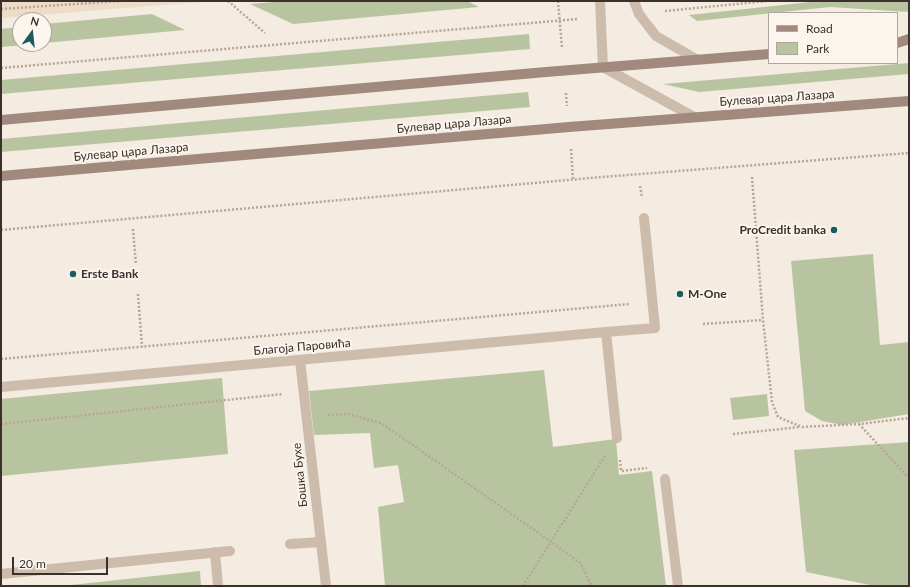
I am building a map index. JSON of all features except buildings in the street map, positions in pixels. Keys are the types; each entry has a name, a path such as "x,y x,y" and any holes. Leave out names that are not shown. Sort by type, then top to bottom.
{"main road":[{"path":"898,44 909,39"},
{"path":"898,44 909,44"},
{"path":"1,120 564,70 768,54"},
{"name":"Булевар цара Лазара","path":"1,176 569,127 909,101"}],"street":[{"path":"600,1 603,67 694,117"},
{"path":"634,1 639,14 656,36 696,59"},
{"path":"644,218 652,302"},
{"name":"Благоја Паровића","path":"1,387 655,328 652,302"},
{"path":"606,332 617,438"},
{"name":"Бошка Бухе","path":"300,360 326,586"},
{"path":"665,479 678,586"},
{"path":"290,544 321,542"},
{"path":"1,574 230,551"},
{"path":"215,552 218,586"}],"path":[{"path":"1,9 121,1"},
{"path":"228,1 266,33"},
{"path":"558,1 573,180"},
{"path":"639,14 767,1"},
{"path":"1,68 601,17"},
{"path":"1,230 610,176 909,153"},
{"path":"752,177 763,320 772,402 778,417 802,427"},
{"path":"133,229 136,265"},
{"path":"138,294 142,347"},
{"path":"1,359 652,302"},
{"path":"703,324 763,320"},
{"path":"1,424 287,394"},
{"path":"306,417 348,414 381,423 580,563 592,586"},
{"path":"733,434 802,427 859,424 909,418"},
{"path":"859,424 909,478"},
{"path":"617,438 621,471 654,468 665,479"},
{"path":"523,586 550,541 617,438"}],"green space":[{"path":"287,1 467,1 479,7 293,24 250,4"},
{"path":"820,1 909,1 909,12 830,7 768,12 768,14 697,21 689,15"},
{"path":"152,14 185,30 52,42 52,23"},
{"path":"12,28 12,46 1,47 1,29"},
{"path":"529,34 530,49 1,94 1,80"},
{"path":"909,63 909,74 699,92 663,84 898,64"},
{"path":"528,92 530,107 1,152 1,139"},
{"path":"873,254 880,345 909,342 909,414 842,425 822,421 805,411 791,261"},
{"path":"544,370 553,447 616,439 619,475 652,471 666,586 385,586 378,507 404,502 398,465 374,468 370,433 314,435 309,391"},
{"path":"222,378 228,454 1,476 1,399"},
{"path":"767,394 769,416 733,420 730,398"},
{"path":"909,442 909,586 875,586 806,572 794,450"},
{"path":"200,571 201,586 62,586"}],"shaded area":[{"path":"1,1 212,1 52,14 52,12 12,12 12,17 1,18"}],"place":[{"name":"ProCredit banka","path":"834,230"},
{"name":"Erste Bank","path":"73,274"},
{"name":"M-One","path":"680,294"}]}
